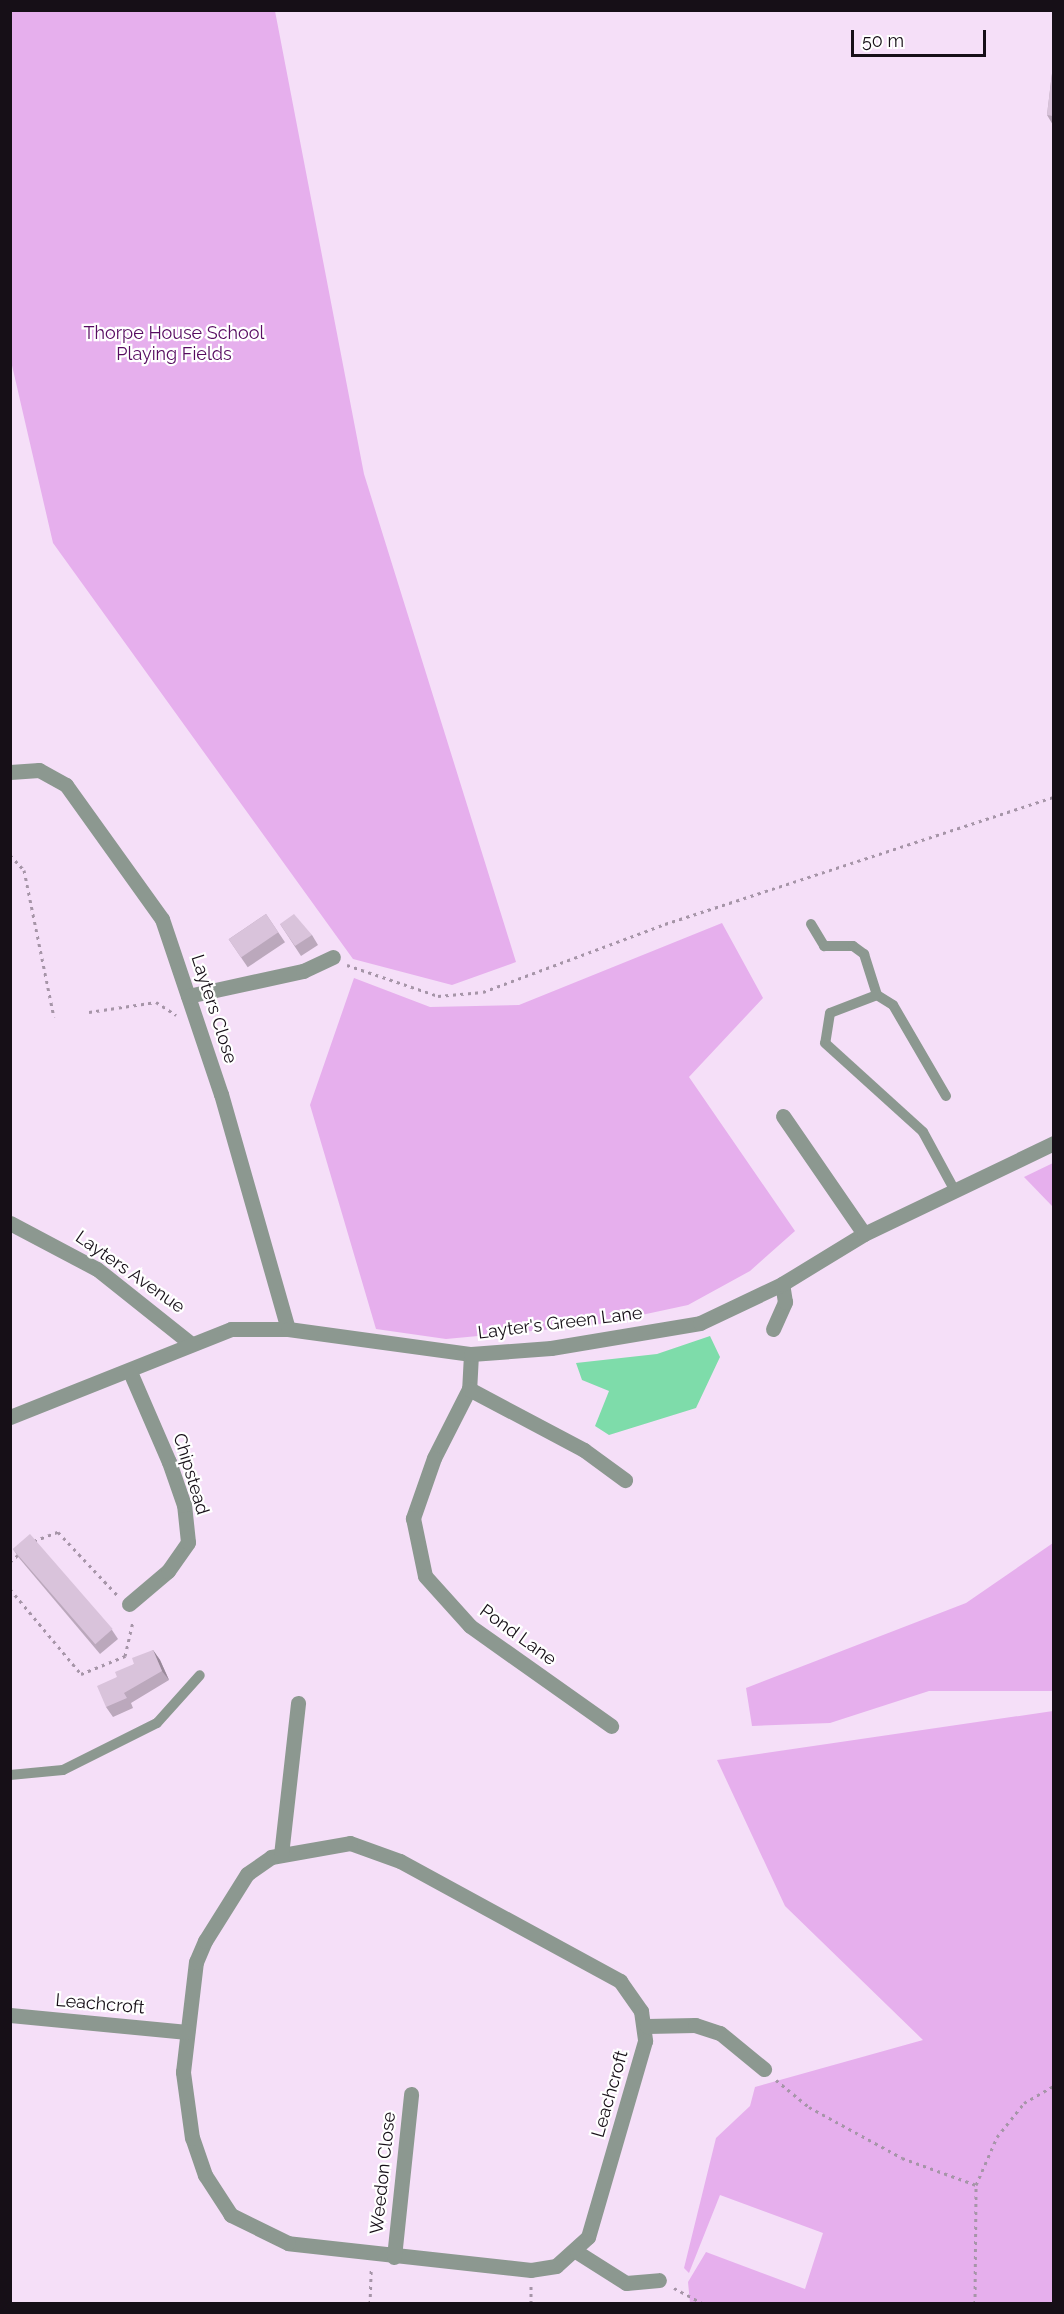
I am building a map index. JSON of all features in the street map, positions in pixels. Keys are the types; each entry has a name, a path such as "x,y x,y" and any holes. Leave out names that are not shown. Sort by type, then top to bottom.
{"street":[{"name":"Layters Close","path":"10,772 53,775 78,801 146,889 162,919 190,1003 288,1329"},
{"path":"190,1003 303,971 333,957"},
{"path":"783,1116 864,1234"},
{"name":"Layter's Green Lane","path":"10,1417 130,1372 190,1343 231,1329 288,1329 471,1354 550,1348 700,1323 782,1284 864,1234 1053,1143"},
{"name":"Layters Avenue","path":"10,1223 97,1269 190,1343"},
{"path":"773,1329 785,1302 782,1284"},
{"name":"Pond Lane","path":"471,1354 469,1389 434,1458 413,1518 425,1575 470,1626 611,1726"},
{"name":"Chipstead","path":"129,1604 175,1564 188,1542 180,1494 130,1372"},
{"path":"469,1389 584,1450 625,1480"},
{"path":"281,1855 298,1703"},
{"path":"659,2280 626,2283 577,2252 556,2266 531,2270 372,2255 288,2243 231,2215 206,2175 192,2138 183,2072 196,1962 217,1917 247,1874 281,1855 350,1843 400,1861 620,1981 647,2026 695,2025 720,2033 764,2069"},
{"name":"Leachcroft","path":"10,2015 187,2032"},
{"name":"Leachcroft","path":"577,2252 588,2237 647,2026"},
{"name":"Weedon Close","path":"394,2257 411,2094"}],"lane":[{"path":"811,924 824,946 853,946 864,954 877,995 893,1005 946,1096"},
{"path":"877,995 830,1013 825,1043 923,1132 954,1189"},
{"path":"10,1775 63,1770 157,1723 200,1675"}],"path":[{"path":"333,957 416,992 454,997 483,992 665,924 1053,797"},
{"path":"10,855 24,870 54,1017"},
{"path":"89,1012 156,1002 176,1015 190,1003"},
{"path":"10,1562 40,1536 58,1532 129,1604 133,1620 125,1656 81,1674 10,1589"},
{"path":"764,2069 808,2107 902,2158 976,2185"},
{"path":"975,2304 976,2185 997,2137 1024,2103 1053,2086"},
{"path":"370,2304 372,2255"},
{"path":"659,2280 704,2304"}],"green space":[{"name":"Thorpe House School Playing Fields","path":"10,11 275,11 364,474 516,962 452,985 353,959 53,543 11,361"},
{"path":"722,923 763,998 689,1077 795,1231 750,1271 688,1305 595,1325 446,1339 376,1329 310,1105 354,978 430,1007 519,1005"},
{"path":"1053,1163 1053,1207 1024,1177"},
{"path":"1053,1543 1053,1691 929,1691 830,1723 752,1726 746,1688 966,1603"},
{"path":"1053,1711 1053,2303 690,2303 688,2282 706,2252 805,2289 823,2233 720,2195 689,2273 684,2268 716,2138 750,2106 755,2087 923,2040 785,1906 717,1760"}],"shaded area":[{"path":"710,1336 720,1357 696,1408 609,1435 595,1426 609,1391 582,1380 576,1363 657,1354"}],"building":[{"path":"1053,65 1053,116 1047,115"},
{"path":"266,914 278,932 241,957 229,939"},
{"path":"294,914 312,935 295,946 280,924"},
{"path":"30,1534 113,1629 95,1644 13,1549"},
{"path":"153,1650 162,1671 124,1693 127,1698 106,1707 97,1686 117,1677 115,1672 134,1664 132,1658"}]}
